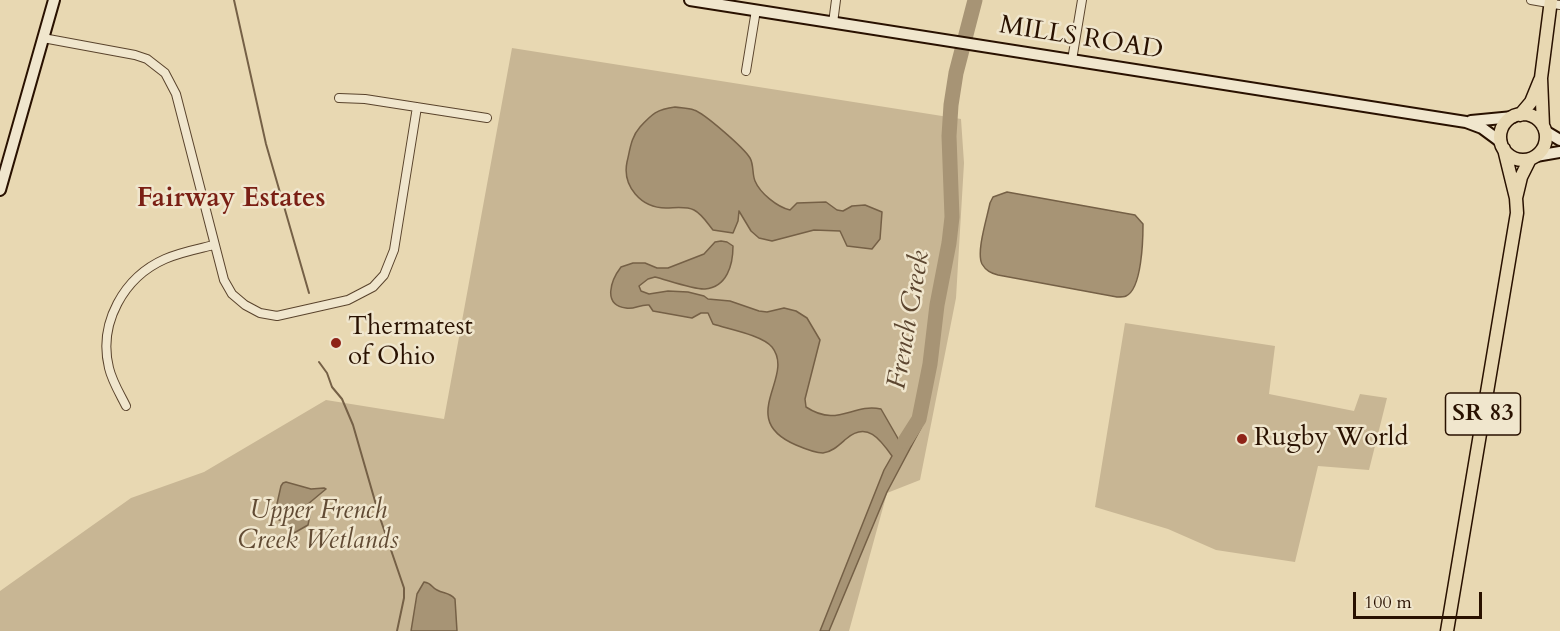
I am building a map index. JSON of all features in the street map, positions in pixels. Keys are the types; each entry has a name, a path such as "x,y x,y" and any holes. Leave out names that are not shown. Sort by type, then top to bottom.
{"main road":[{"path":"1541,78 1545,145 1533,158 1515,159 1502,146 1503,128 1531,102 1541,78 1554,3"},
{"path":"1516,116 1533,117 1544,129"},
{"name":"SR 83","path":"1447,631 1517,213 1516,198 1502,146"},
{"name":"SR 83","path":"1516,198 1521,177 1533,158"}],"street":[{"path":"0,190 54,0"},
{"name":"MILLS ROAD","path":"690,0 1466,122 1482,128 1502,146"},
{"path":"833,22 836,0"},
{"path":"1072,60 1082,0"},
{"path":"1531,0 1554,3"},
{"path":"746,71 756,10"},
{"path":"43,38 135,55 153,62 165,73 176,94 221,272 232,294 245,305 260,313 284,316 348,300 364,293 379,282 392,259 417,107"},
{"path":"339,98 365,99 487,118"},
{"name":"MILLS ROAD","path":"1466,122 1516,116"},
{"path":"1544,129 1560,140"},
{"path":"1533,158 1560,152"},
{"path":"126,406 110,372 107,357 107,334 117,305 130,284 150,267 171,257 214,245"}],"green space":[{"name":"Upper French Creek Wetlands","path":"512,48 961,119 964,163 956,298 920,480 887,493 849,631 0,631 0,591 131,498 204,472 326,400 444,419"},
{"name":"Rugby World","path":"1125,323 1275,346 1269,394 1354,411 1360,394 1387,398 1369,470 1318,466 1295,562 1216,550 1168,529 1095,507"}],"shaded area":[{"path":"675,107 692,109 699,113 740,147 750,158 757,186 775,203 790,210 797,203 826,202 837,210 843,211 852,206 865,205 882,212 880,239 872,249 847,246 840,231 814,230 772,241 759,238 751,231 739,211 733,233 713,230 694,210 657,207 641,200 627,179 627,162 633,139 640,127 652,115"},
{"path":"1007,192 1135,215 1143,224 1143,241 1138,274 1131,292 1126,296 1117,297 998,275 987,270 980,259 980,252 990,203 993,197"},
{"path":"721,241 733,246 733,253 727,274 719,284 700,289 655,277 639,286 641,291 649,294 668,291 688,292 708,299 730,301 759,311 767,312 784,308 796,311 807,318 820,340 805,399 806,407 827,415 871,408 881,409 900,442 912,422 921,428 887,492 829,631 820,631 884,470 892,456 878,438 867,432 854,434 832,450 823,453 796,445 778,435 770,423 768,410 777,371 777,359 772,347 761,339 713,324 708,313 701,313 692,318 653,311 649,305 626,308 618,306 611,297 614,278 621,267 633,263 645,263 657,268 668,268 704,254 715,242"},
{"path":"286,482 311,489 326,489 308,504 310,515 308,525 294,533 274,517 281,486"},
{"path":"424,582 455,599 457,631 411,631 417,594"}],"waterway":[{"path":"234,0 266,144 309,293"},
{"name":"French Creek","path":"905,441 919,419 930,364 937,305 952,217 949,136 951,105 956,73 975,0"},
{"path":"319,362 327,373 332,387 342,399 353,425 379,515 404,588 397,631"}],"place":[{"name":"Thermatest of Ohio","path":"336,343"},
{"name":"Rugby World","path":"1242,439"}],"district":[{"name":"Fairway Estates","path":"231,200"}]}
